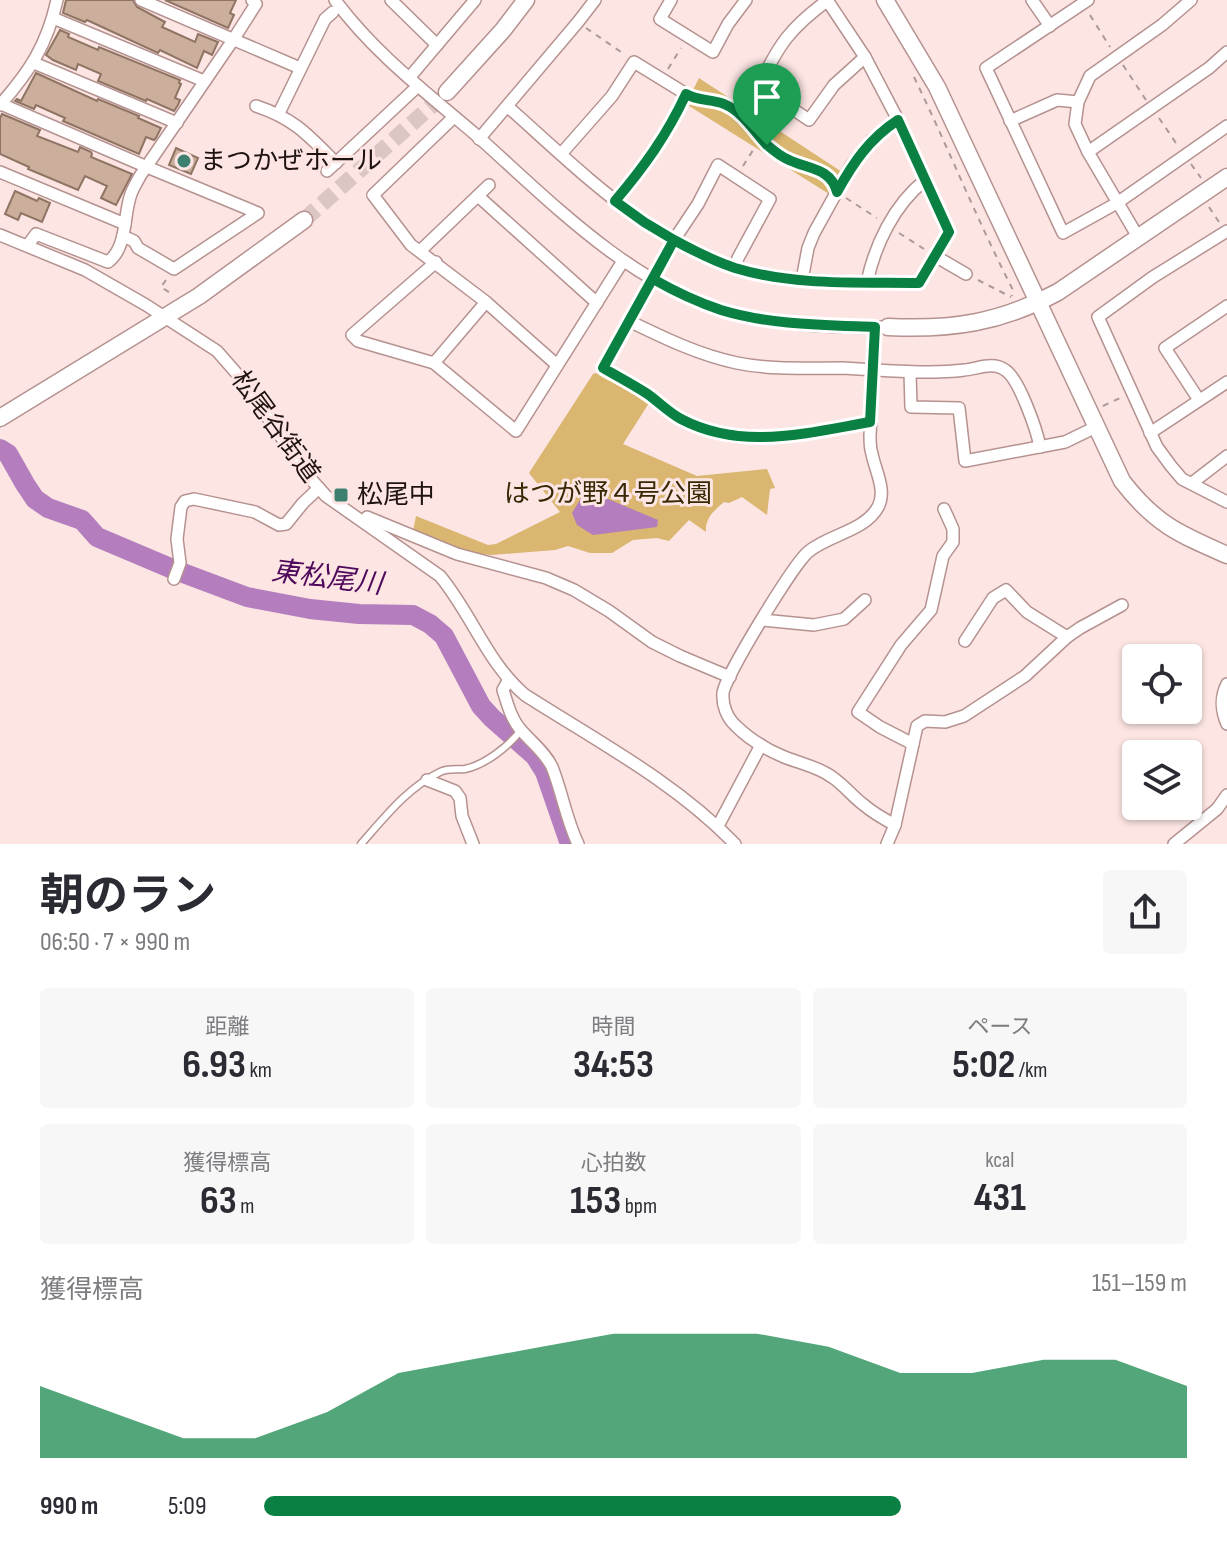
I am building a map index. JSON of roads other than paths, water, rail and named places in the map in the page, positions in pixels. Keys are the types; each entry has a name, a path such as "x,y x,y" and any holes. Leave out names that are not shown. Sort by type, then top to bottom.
{"street":[{"path":"0,172 124,230 138,248 174,269 258,213 0,104 34,63 53,18 57,0"},
{"path":"141,0 300,68"},
{"path":"391,0 437,45"},
{"path":"256,106 279,113 301,127 332,167 362,131 414,82 437,45 475,0"},
{"path":"447,92 526,0"},
{"path":"479,139 595,0"},
{"path":"671,0 660,19 713,52 746,0"},
{"path":"508,107 615,201 644,222 704,256 735,268 802,280 919,283 949,232 898,120 865,57 827,0 784,39 759,86 809,120 834,85 865,57"},
{"path":"885,0 937,87 1122,481 1156,519 1177,533 1227,555"},
{"path":"1032,0 1050,26"},
{"path":"1138,237 1075,124 1078,102 1090,76 1162,25 1190,0"},
{"path":"28,245 36,234 108,262 113,258 124,230 130,196 140,176 256,1"},
{"path":"1085,2 986,68 1063,233 1117,203 1227,126"},
{"path":"279,113 334,6 414,82 623,261 685,296 721,310 757,319 794,323 942,328 985,322 1038,303 1058,292 1227,177"},
{"path":"53,18 204,81"},
{"path":"1088,152 1209,68 1227,52"},
{"path":"561,154 612,96 634,62 686,94 673,123 655,151 615,201"},
{"path":"34,63 177,123"},
{"path":"1010,121 1057,100 1078,102"},
{"path":"454,117 373,195 411,245 486,302 557,365"},
{"path":"802,280 811,240 837,192 872,140 898,120"},
{"path":"735,268 770,199 718,165 603,368 646,393 677,417 728,436 763,439 870,422"},
{"path":"867,282 875,253 888,225 924,181"},
{"path":"420,251 489,185"},
{"path":"478,196 597,303"},
{"path":"0,418 199,296 304,220"},
{"path":"1226,231 1153,277 1098,317 1150,433 1171,466 1182,479 1227,502"},
{"name":"松尾谷街道","path":"0,235 85,270 217,351 326,496 440,576 455,593 508,681 525,695 675,790 735,844"},
{"path":"935,256 966,274"},
{"path":"436,262 352,335 358,341 434,363 514,435 623,261"},
{"path":"434,363 486,302"},
{"path":"1199,400 1165,348 1227,306"},
{"path":"629,321 680,346 758,367 910,372 1001,367 1011,375 1036,427 1040,447"},
{"path":"881,327 872,369 870,422 871,451 882,491 881,503 862,524 822,542 799,562 723,689 723,703 736,726 761,745 832,776 864,806 895,825"},
{"path":"910,372 911,407 959,408 965,461 1065,442 1096,427"},
{"path":"1150,433 1227,382"},
{"path":"1192,483 1227,456"},
{"path":"174,579 180,563 177,539 181,507 185,501 194,499 255,512 279,525 286,524 319,488"},
{"path":"913,744 858,712 901,645 931,610 943,556 953,542 953,529 944,509"},
{"path":"348,510 457,554 546,578 574,590 652,642 730,677"},
{"path":"965,641 993,598 1006,590 1027,612 1067,637"},
{"path":"762,620 814,625 844,619 865,600"},
{"path":"887,844 895,825 917,726 925,721 945,722 964,716 1025,676 1067,637 1122,605"},
{"path":"508,681 503,690 510,710 521,730 551,766 578,844"},
{"path":"1227,684 1222,711 1227,724"},
{"path":"718,826 761,745"},
{"path":"427,780 455,791 460,798 462,816 473,844"},
{"path":"1174,844 1217,809 1227,795"}],"lane":[{"path":"361,844 406,794 444,770 467,768 500,752 521,730"}],"waterway":[{"name":"東松尾川","path":"0,449 8,454 35,499 48,508 82,520 97,537 175,570 247,597 310,609 413,615 430,624 444,636 481,706 535,756 545,772 570,844"}],"tunnel":[{"path":"304,220 447,92"}],"place":[{"name":"まつかぜホール","path":"184,161"},
{"name":"松尾中","path":"341,495"}],"park label":[{"name":"はつが野４号公園","path":"608,494"}]}
